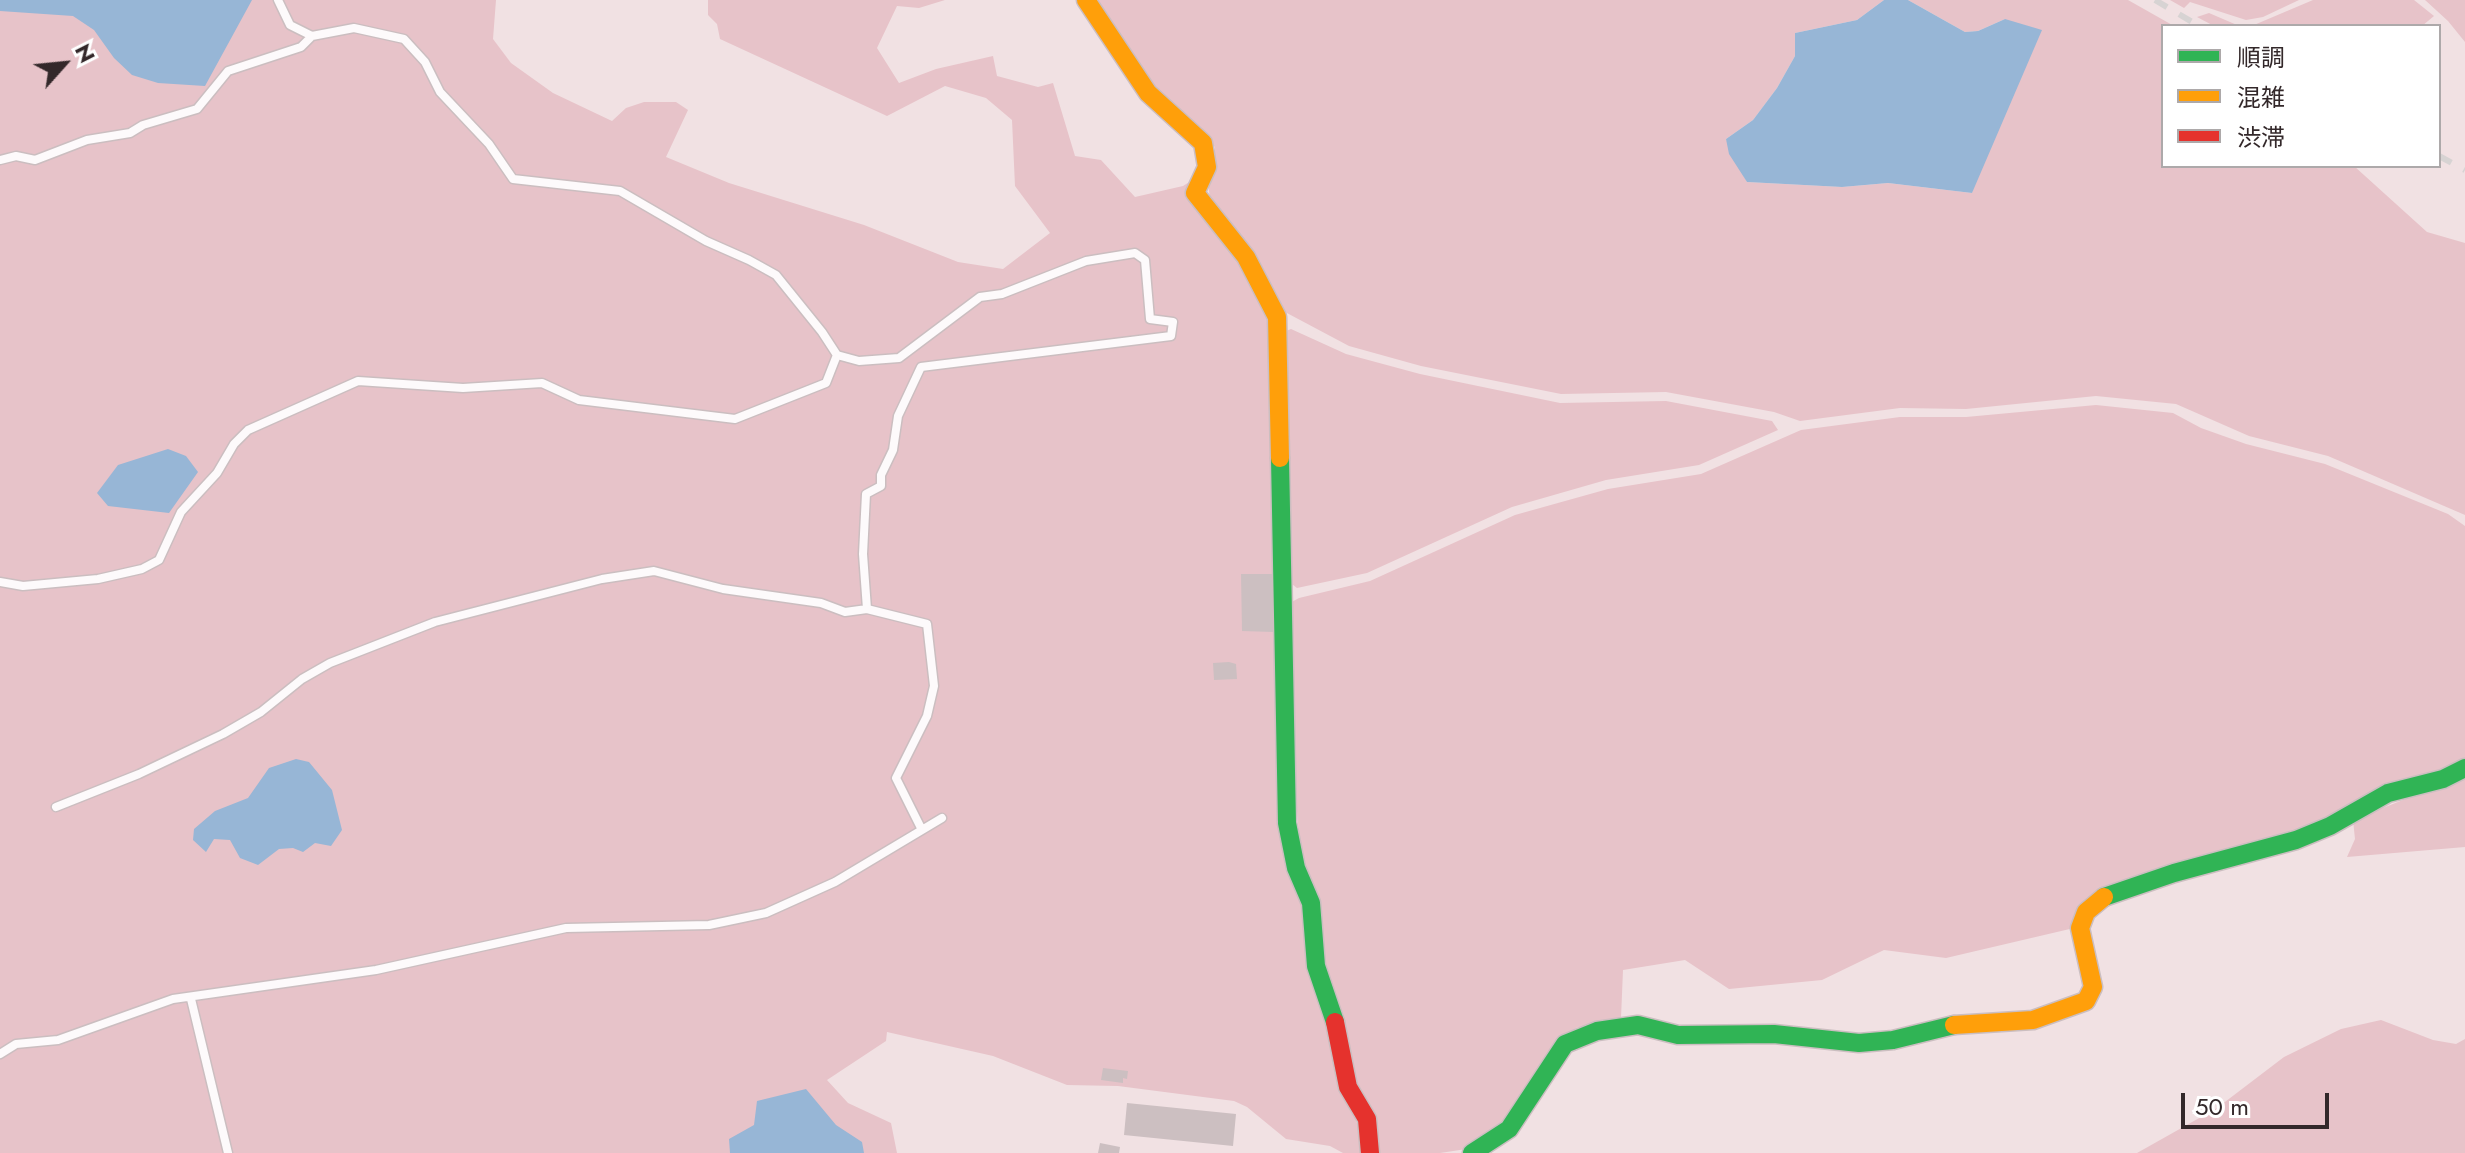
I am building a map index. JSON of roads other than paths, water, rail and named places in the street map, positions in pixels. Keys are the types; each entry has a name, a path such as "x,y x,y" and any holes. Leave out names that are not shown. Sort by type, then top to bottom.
{"street":[{"path":"1086,0 1148,93 1203,143 1207,167 1195,193 1246,257 1277,317 1287,823 1296,868 1311,903 1316,966 1335,1020 1348,1087 1367,1119 1370,1153"},
{"path":"1472,1153 1486,1147 1509,1129 1565,1044 1597,1031 1638,1025 1678,1035 1774,1034 1859,1043 1893,1040 1966,1022 2033,1020 2075,1007 2086,1001 2093,987 2080,928 2086,912 2098,899 2186,869 2296,840 2330,826 2388,793 2443,779 2465,768"}],"lane":[{"path":"278,0 290,25 312,36"},
{"path":"0,160 16,156 35,160 87,140 130,133 143,125 197,109 228,71 301,47 312,36 354,28 404,39 425,62 440,92 489,144 513,179 620,191 706,241 749,260 776,275 837,355 859,361 899,358 980,297 1002,294 1086,261 1135,253 1145,260 1150,319 1173,322 1171,336 921,367 898,416 893,450 881,475 881,486 866,494 863,554 867,609"},
{"path":"0,582 23,586 98,579 142,569 159,560 181,512 217,473 234,444 248,430 358,381 463,388 542,383 579,400 735,419 826,383 837,355"},
{"path":"56,807 139,774 223,734 261,712 302,679 330,663 435,622 602,579 654,571 723,589 821,603 845,612 867,609 927,624 934,686 927,716 896,778 922,830"},
{"path":"0,1054 16,1044 58,1040 173,999 191,999 376,970 566,928 709,925 766,913 835,882 942,818"},
{"path":"191,999 228,1153"}],"water":[{"path":"0,0 252,0 205,86 158,83 132,75 114,58 94,30 73,16 0,11"},
{"path":"1884,0 1908,0 1965,32 1978,31 2005,19 2042,30 1972,193 1888,183 1842,187 1747,182 1729,154 1726,139 1753,120 1777,88 1795,56 1795,33 1857,20"},
{"path":"168,449 186,456 198,472 169,513 108,506 97,493 118,465"},
{"path":"296,759 309,762 332,790 342,830 331,846 315,843 303,852 293,848 279,849 258,865 240,858 230,840 214,839 206,852 193,840 194,829 215,811 248,798 269,768"},
{"path":"806,1089 836,1125 862,1142 864,1153 730,1153 729,1139 754,1125 757,1101"}],"railway":[{"path":"2155,0 2196,24"},
{"path":"2441,157 2465,170"}]}
